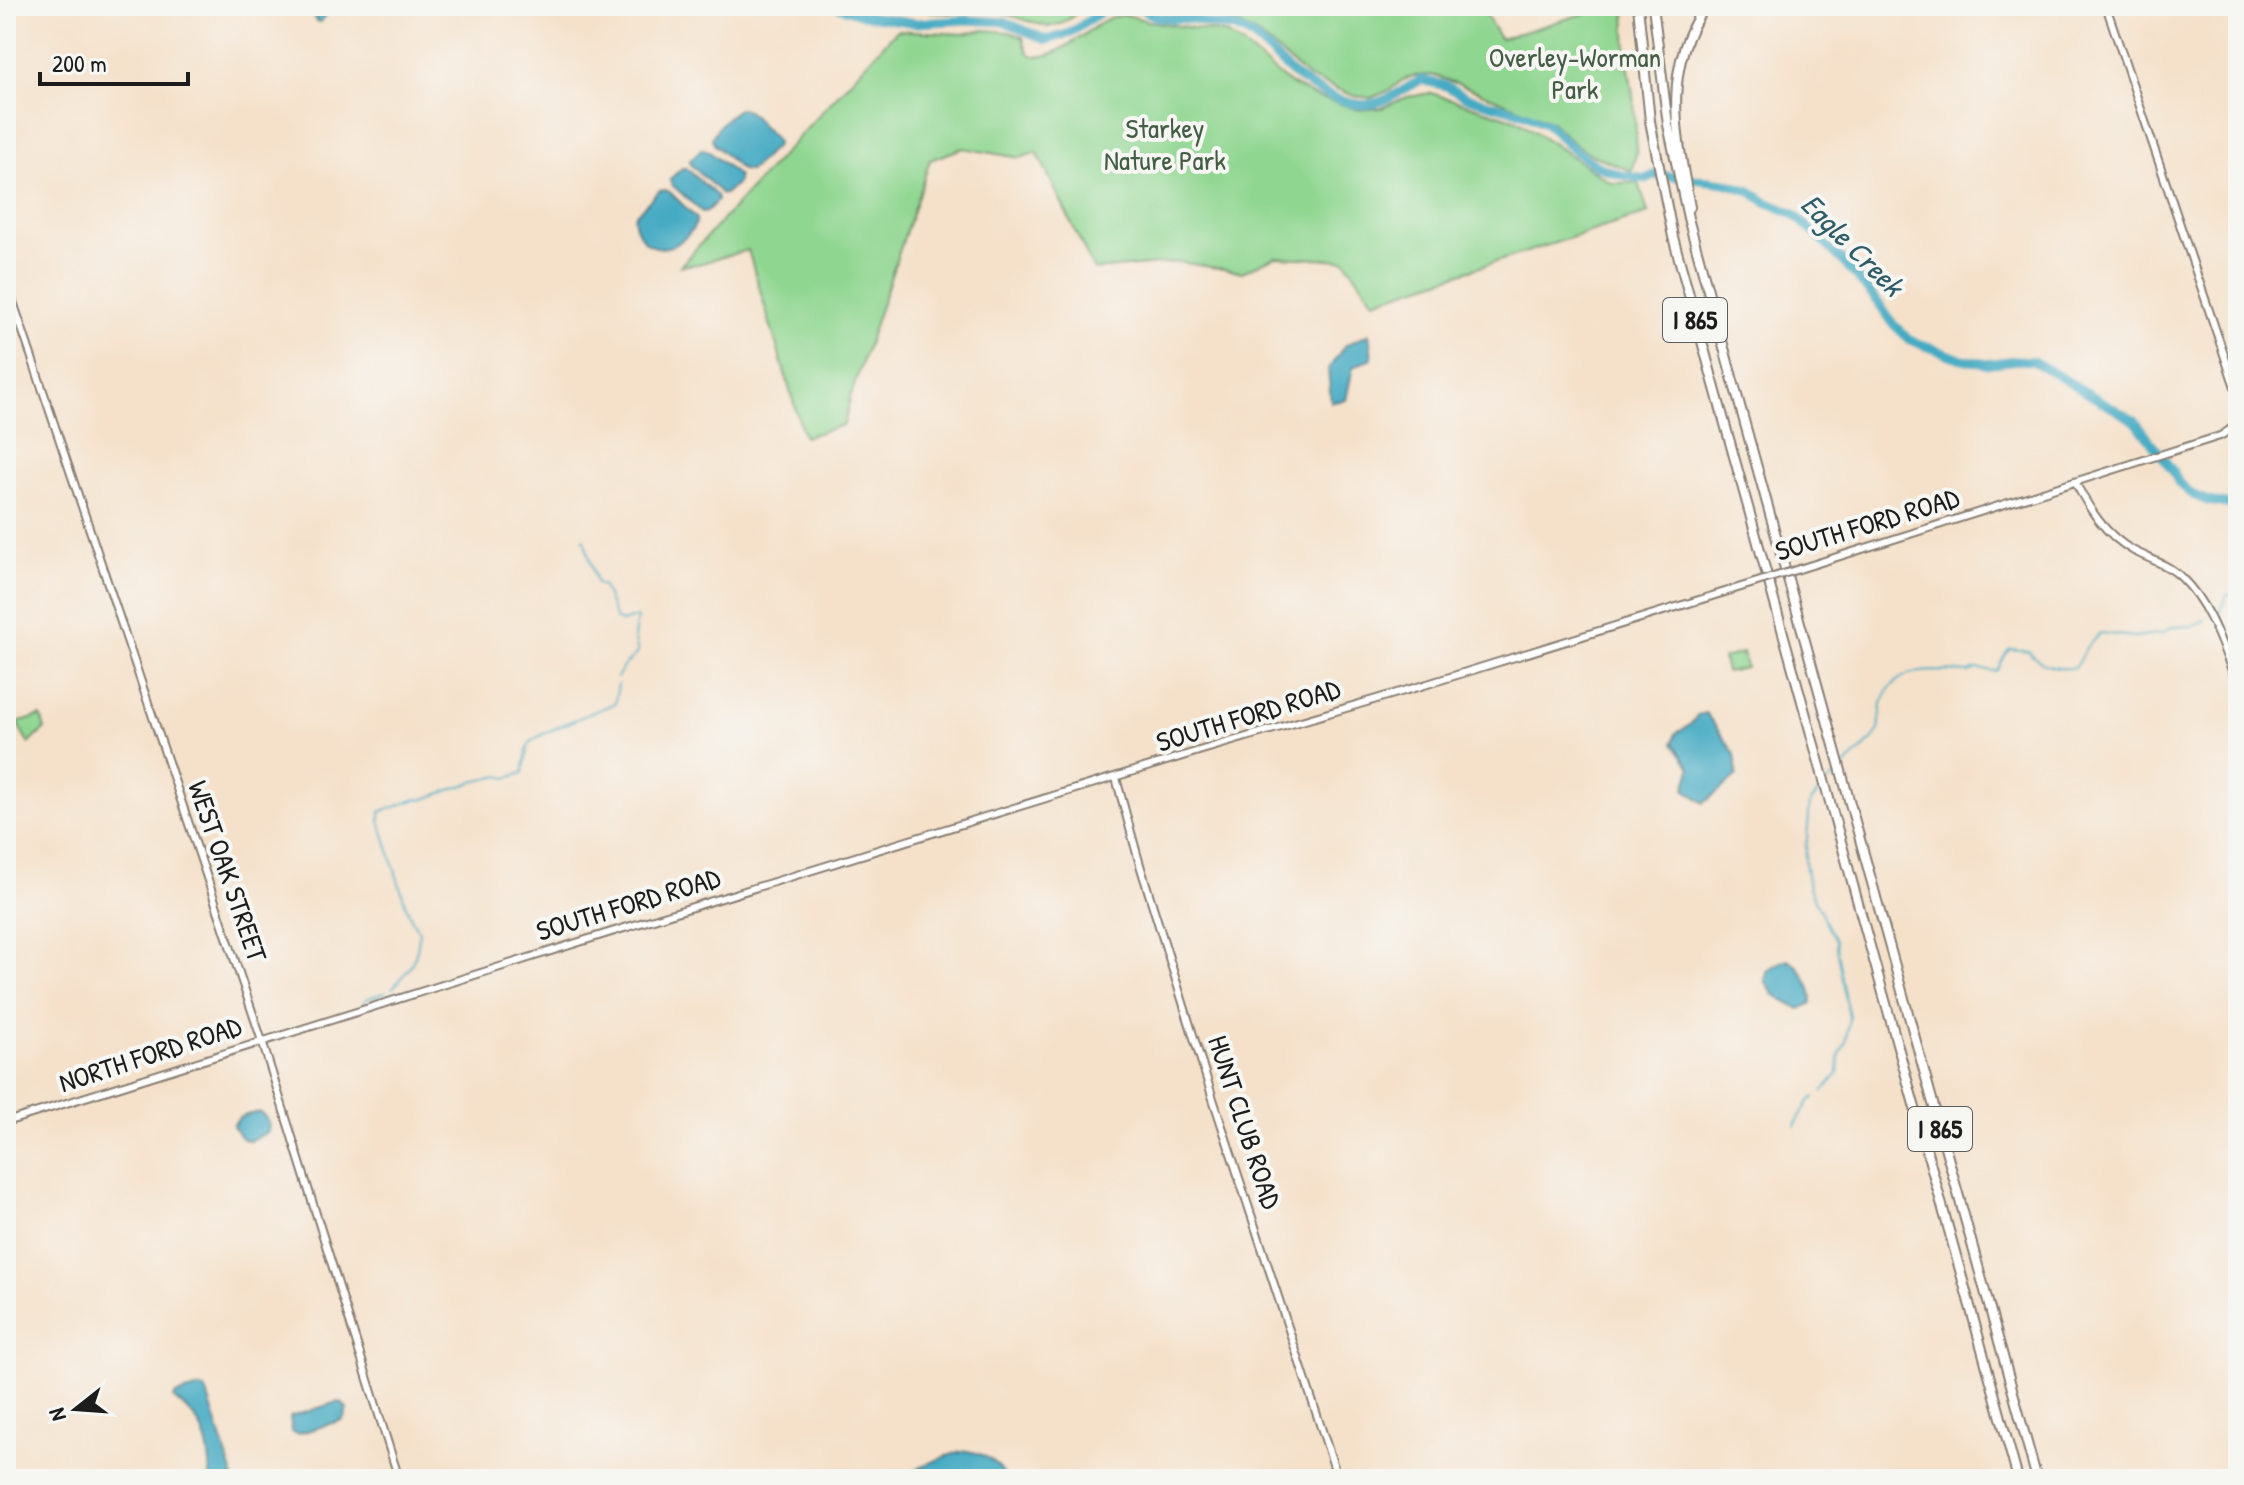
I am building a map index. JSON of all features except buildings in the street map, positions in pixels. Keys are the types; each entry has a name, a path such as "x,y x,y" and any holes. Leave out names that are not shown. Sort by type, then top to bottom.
{"highway":[{"name":"I 865","path":"1638,6 1645,86 1655,150 1682,274 2018,1479"},
{"path":"1653,6 1659,69 1677,153"},
{"path":"1677,153 1677,75 1688,35 1705,6"},
{"name":"I 865","path":"1677,153 1698,255 2037,1479"}],"main road":[{"path":"2106,6 2238,396"},
{"name":"WEST OAK STREET","path":"6,281 262,1041 399,1479"},
{"name":"SOUTH FORD ROAD","path":"262,1041 2173,452 2220,436 2229,431 2238,417"},
{"path":"2075,482 2096,519 2109,533 2123,544 2179,574 2189,586 2210,617 2238,686"},
{"name":"HUNT CLUB ROAD","path":"1116,778 1214,1102 1338,1479"},
{"name":"NORTH FORD ROAD","path":"6,1122 262,1041"}],"green space":[{"path":"877,6 1087,6 1063,23 1048,27 996,11 947,13"},
{"name":"Overley-Worman Park","path":"1166,6 1481,6 1500,39 1609,6 1625,6 1637,150 1632,171 1592,155 1572,142 1551,121 1459,84 1432,75 1413,76 1371,98 1354,96 1309,78 1262,38 1239,24"},
{"name":"Starkey Nature Park","path":"1127,15 1224,33 1287,82 1314,96 1359,110 1382,108 1407,97 1431,93 1517,120 1612,183 1639,183 1648,213 1374,301 1345,260 1275,257 1242,272 1179,262 1094,270 1037,152 1020,158 963,148 930,160 850,398 844,425 804,437 748,250 680,266 897,30 962,34 985,30 1009,32 1023,37 1029,53 1038,57 1070,44 1109,18"},
{"path":"1743,653 1746,668 1726,672 1723,658"},
{"path":"41,716 45,729 29,744 17,723"}],"water":[{"path":"307,6 332,7 321,22 316,21"},
{"path":"741,108 749,112 777,143 750,171 741,170 712,139 724,121"},
{"path":"701,149 707,150 738,176 738,182 725,194 691,165 690,160"},
{"path":"686,168 717,196 717,201 707,211 702,212 671,184 670,179"},
{"path":"665,190 696,218 696,223 680,242 660,248 643,239 634,216 659,191"},
{"path":"1369,334 1372,358 1353,367 1346,400 1331,402 1328,370 1344,346"},
{"path":"1706,713 1735,754 1737,776 1704,803 1685,789 1691,768 1673,743 1676,733 1691,724 1697,715"},
{"path":"1787,959 1801,972 1810,990 1812,1003 1800,1009 1773,994 1765,980 1768,969"},
{"path":"259,1112 268,1120 268,1132 249,1141 241,1138 233,1126 237,1120"},
{"path":"205,1389 208,1396 234,1479 210,1479 209,1454 202,1430 193,1416 174,1399 175,1395"},
{"path":"337,1402 347,1409 342,1420 298,1434 292,1432 290,1417"},
{"path":"968,1451 991,1460 1006,1479 902,1479 934,1461"}],"waterway":[{"name":"Eagle Creek","path":"836,6 863,15 917,23 967,20 1005,22 1047,40 1070,33 1110,6"},
{"name":"Eagle Creek","path":"1139,6 1157,17 1194,20 1241,30 1300,79 1349,103 1378,102 1421,80 1446,86 1466,97 1522,113 1547,124 1581,155 1597,166 1621,175 1646,179 1654,175 1670,176 1725,183 1750,191 1794,214 1843,261 1894,325 1910,340 1958,358 1986,364 2033,361 2135,421 2178,482 2193,495 2238,506"},
{"path":"584,539 597,584 603,586 616,620 622,622 637,617 634,637 638,652 617,678"},
{"path":"2215,617 2227,595 2238,593"},
{"path":"1842,769 1873,739 1879,730 1882,703 1889,689 1910,673 1969,672 1976,669 1996,671 2010,649 2028,651 2050,666 2076,667 2085,649 2100,633 2135,637 2163,633 2172,627 2192,626 2205,620"},
{"path":"392,988 412,962 419,931 406,906 380,812 473,782 523,773 527,750 534,739 615,703 618,684"},
{"path":"1828,783 1838,773"},
{"path":"1822,1092 1838,1074 1839,1056 1846,1042 1849,1017 1835,941 1809,888 1805,861 1810,803 1823,787"},
{"path":"362,1005 366,999 386,992"},
{"path":"1795,1126 1809,1101 1815,1097"}]}
